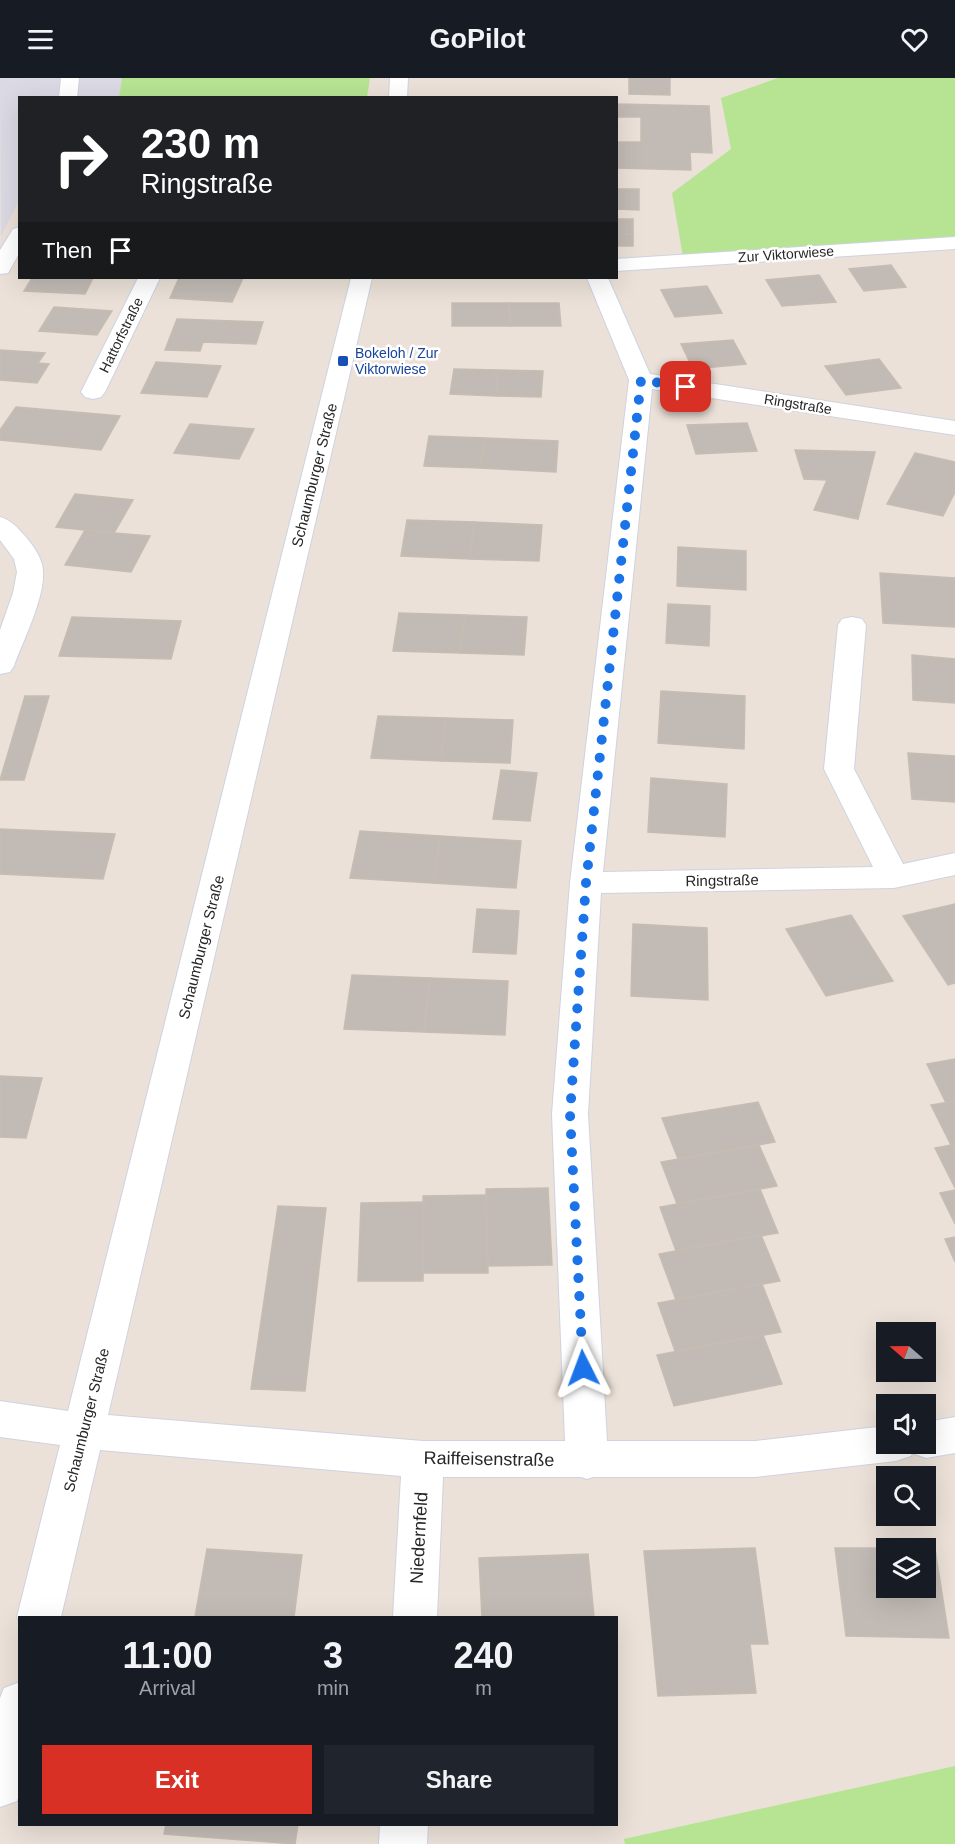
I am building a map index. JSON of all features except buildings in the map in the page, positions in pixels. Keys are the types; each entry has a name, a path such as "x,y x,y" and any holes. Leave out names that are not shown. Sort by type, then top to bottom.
{"street":[{"path":"68,96 70,78"},
{"path":"398,96 399,78"},
{"path":"0,268 13,243"},
{"name":"Zur Viktorwiese","path":"618,265 955,243"},
{"name":"Hattorfstraße","path":"93,392 149,279"},
{"name":"Schaumburger Straße","path":"39,1616 361,279"},
{"path":"587,1461 570,1114 586,883 641,380 598,279"},
{"name":"Ringstraße","path":"641,380 955,428"},
{"path":"0,525 19,545 31,570 0,666"},
{"path":"852,625 839,769 894,878"},
{"name":"Ringstraße","path":"586,883 894,878 955,864"},
{"name":"Raiffeisenstraße","path":"0,1419 84,1431 423,1459 587,1461 755,1459 876,1445"},
{"path":"936,1438 955,1435"},
{"name":"Niedernfeld","path":"415,1616 423,1459"},
{"path":"0,1784 18,1712"},
{"path":"403,1844 404,1826"}],"shaded area":[{"path":"0,78 122,78 119,96 18,96 18,202 1,237"}],"green space":[{"path":"122,78 370,78 367,96 119,96"},
{"path":"778,78 955,78 955,240 683,257 672,193 731,149 721,98"},
{"path":"955,1766 955,1844 625,1844 624,1839"}],"place":[{"name":"Bokeloh / Zur Viktorwiese","path":"343,361"}],"route":[{"path":"583,1368 570,1114 586,883 641,380 686,387"}]}
